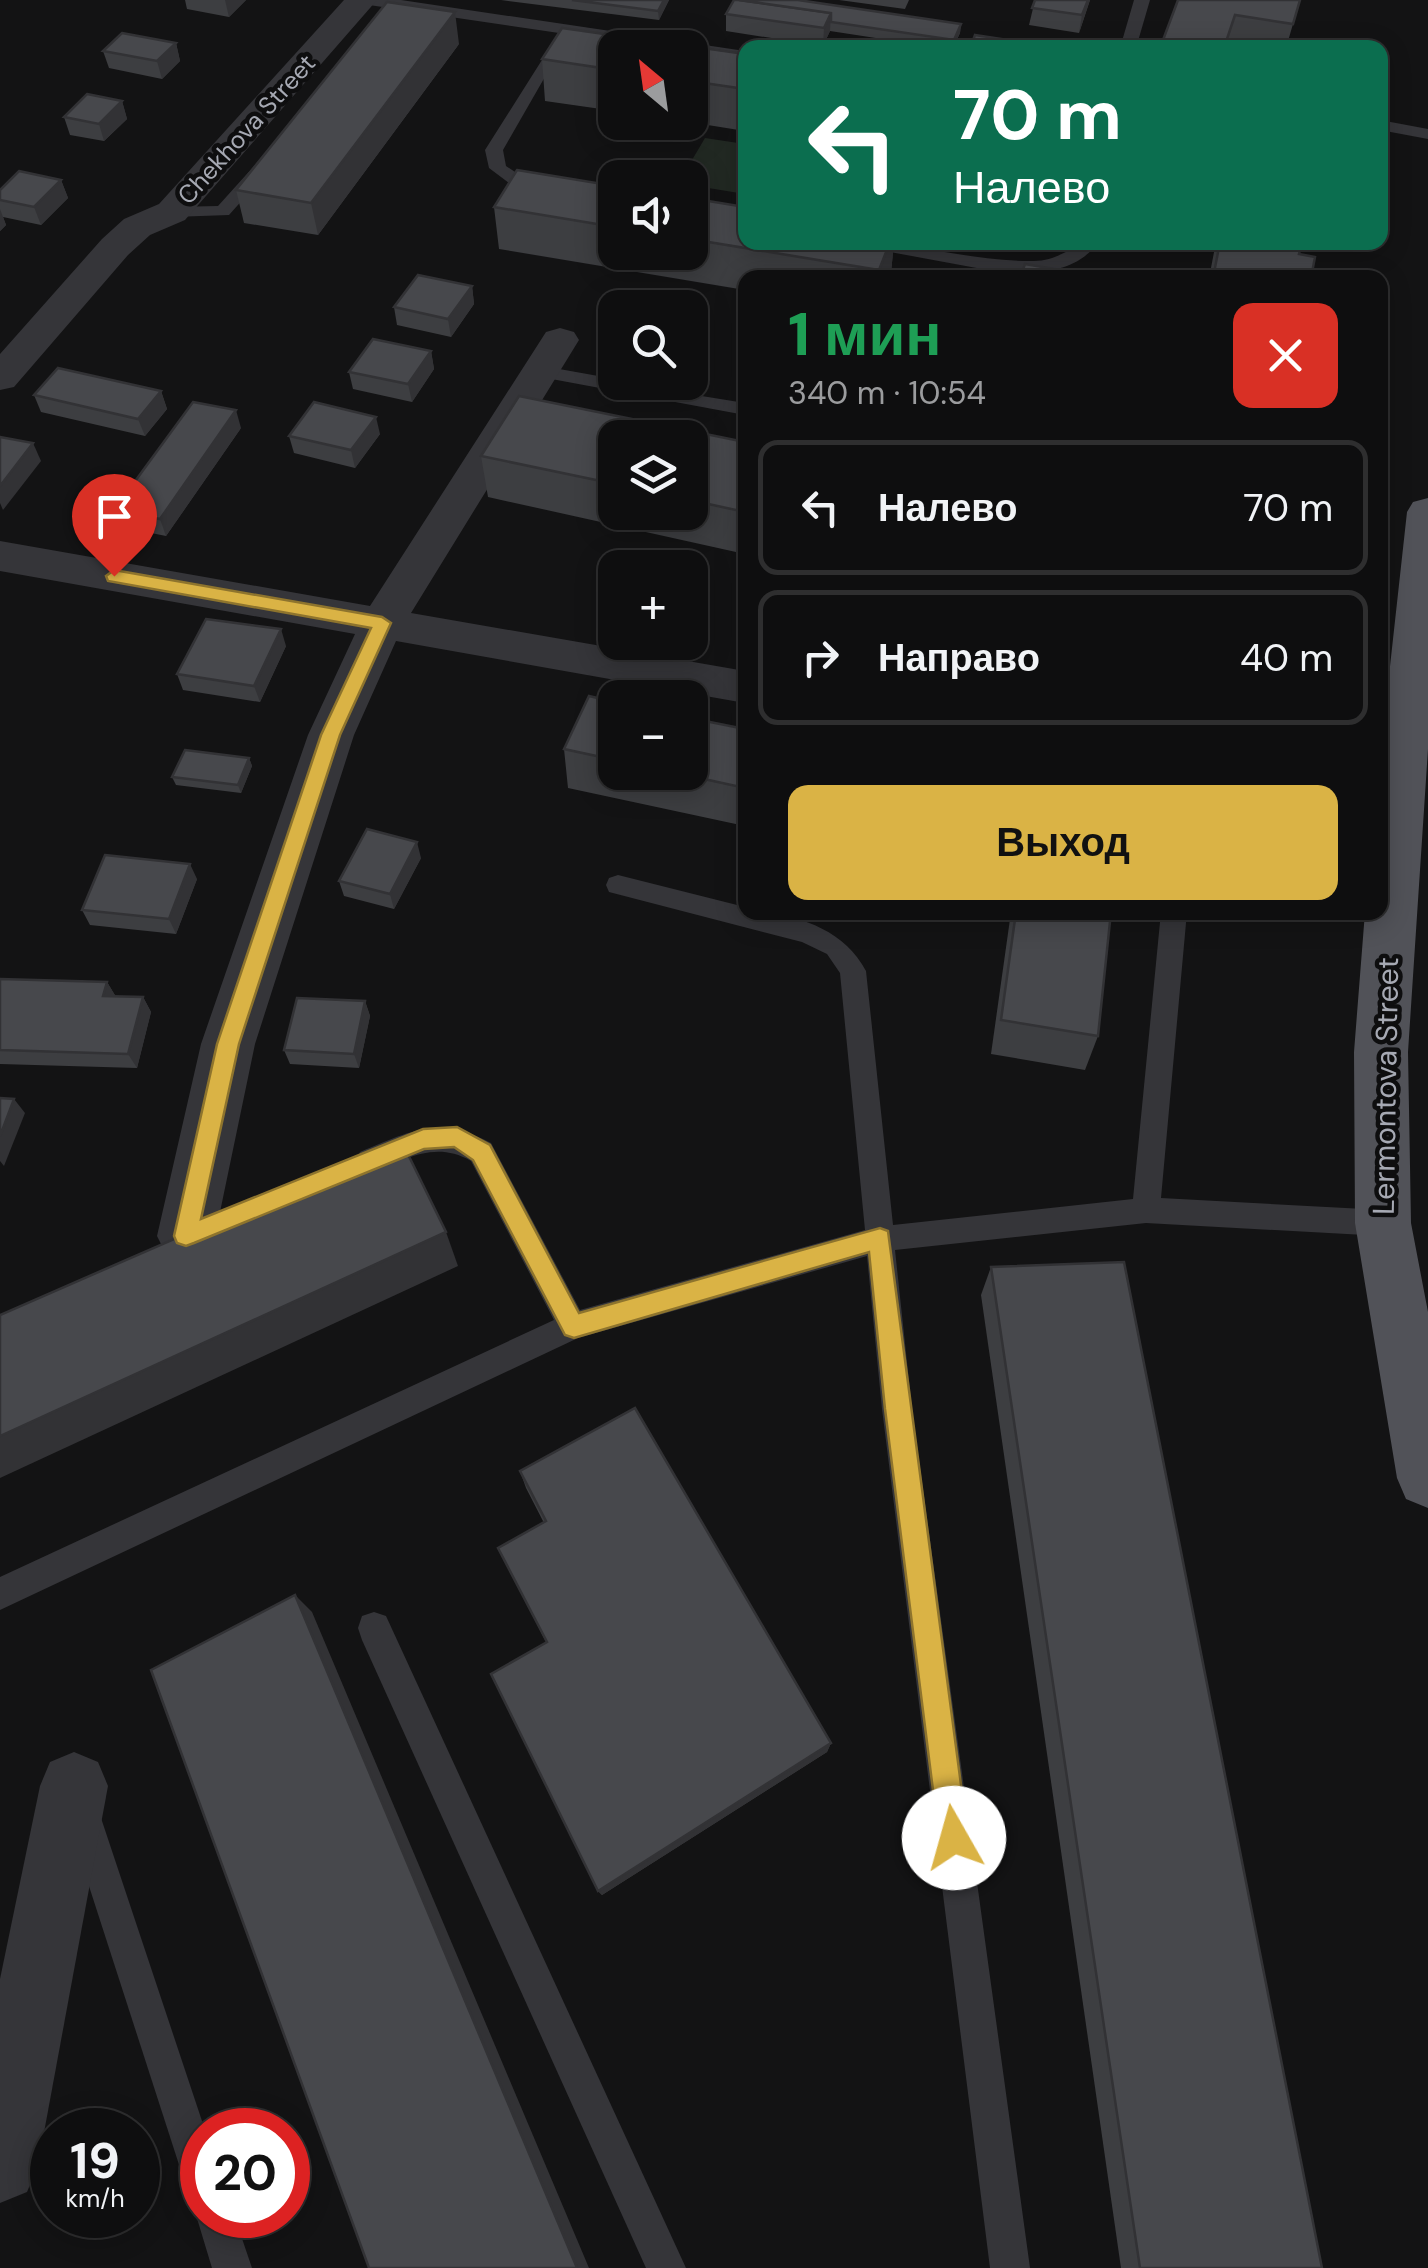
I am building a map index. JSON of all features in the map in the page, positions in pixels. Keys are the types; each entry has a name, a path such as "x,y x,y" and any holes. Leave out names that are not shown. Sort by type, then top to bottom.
{"main road":[{"name":"Lermontova Street","path":"1428,512 1381,1052 1382,1223 1428,1478"}],"street":[{"name":"Chekhova Street","path":"0,378 116,247 137,228 172,212 384,8"},
{"path":"187,1236 228,1044 330,735 382,623 548,356"},
{"path":"0,556 738,686"},
{"path":"0,2165 74,1786"}],"lane":[{"path":"369,0 384,8 568,28 738,55"},
{"path":"1130,40 1142,0"},
{"path":"568,28 494,150 498,168 520,182 598,196"},
{"path":"1388,126 1428,134"},
{"path":"172,212 212,214 223,210 268,161"},
{"path":"896,250 981,270"},
{"path":"1012,270 1057,266 1080,258 1085,250"},
{"path":"548,356 738,407"},
{"path":"618,885 738,915"},
{"path":"757,920 808,933 836,947 853,971 897,1409 1010,2268"},
{"path":"1146,1210 1173,920"},
{"path":"350,1169 423,1139 457,1136 482,1152 574,1326"},
{"path":"0,1594 574,1326 880,1239 1146,1210 1382,1223"},
{"path":"374,1628 666,2268"},
{"path":"74,1786 180,2110"},
{"path":"222,2238 232,2268"}],"shaded area":[{"path":"704,140 738,143 738,193 708,188 708,160 692,160"}],"building":[{"path":"572,0 664,0 658,11"},
{"path":"734,0 831,13 824,28 726,14"},
{"path":"739,0 798,0 961,24 954,40 831,22 831,13"},
{"path":"1035,0 1088,0 1082,15 1032,8"},
{"path":"1178,0 1300,0 1293,24 1235,15 1227,40 1163,40"},
{"path":"387,2 455,12 311,203 236,190"},
{"path":"562,28 598,33 598,67 542,59"},
{"path":"122,33 176,43 157,61 103,51"},
{"path":"975,35 1009,40 973,40"},
{"path":"708,49 738,53 738,88 708,84"},
{"path":"87,94 122,101 99,124 64,117"},
{"path":"517,170 598,183 598,224 494,207"},
{"path":"19,171 61,180 34,207 0,200 0,190"},
{"path":"708,201 738,206 738,247 708,242"},
{"path":"757,250 887,250 879,270"},
{"path":"1218,250 1300,250 1299,254 1315,257 1313,270 1215,270"},
{"path":"1025,264 1060,270 1023,270"},
{"path":"418,275 472,286 448,319 394,307"},
{"path":"373,339 431,351 408,384 349,372"},
{"path":"58,368 161,391 138,419 34,395"},
{"path":"519,396 637,420 598,420 598,480 481,456"},
{"path":"193,402 236,410 160,519 114,510"},
{"path":"314,402 376,417 351,450 289,436"},
{"path":"708,434 738,441 738,510 708,504"},
{"path":"0,437 33,443 0,486"},
{"path":"206,619 281,629 254,686 177,674"},
{"path":"589,696 598,698 598,756 564,749"},
{"path":"708,722 738,728 738,786 708,780"},
{"path":"185,750 249,758 238,785 172,777"},
{"path":"367,829 417,842 390,894 339,881"},
{"path":"105,855 190,864 169,919 82,910"},
{"path":"1015,920 1110,920 1098,1036 1001,1020"},
{"path":"0,979 107,982 103,996 143,997 128,1054 0,1050"},
{"path":"297,998 365,1001 354,1054 284,1050"},
{"path":"0,1098 14,1099 0,1136"},
{"path":"401,1140 446,1232 0,1436 0,1315"},
{"path":"1124,1262 1322,2268 1140,2268 991,1267"},
{"path":"635,1408 831,1743 598,1891 491,1674 547,1642 498,1548 546,1521 520,1471"},
{"path":"295,1595 577,2268 369,2268 151,1670"}],"route":[{"path":"114,576 382,623 330,735 228,1044 186,1236 423,1139 457,1136 482,1152 574,1326 880,1239 897,1409 954,1838"}]}
